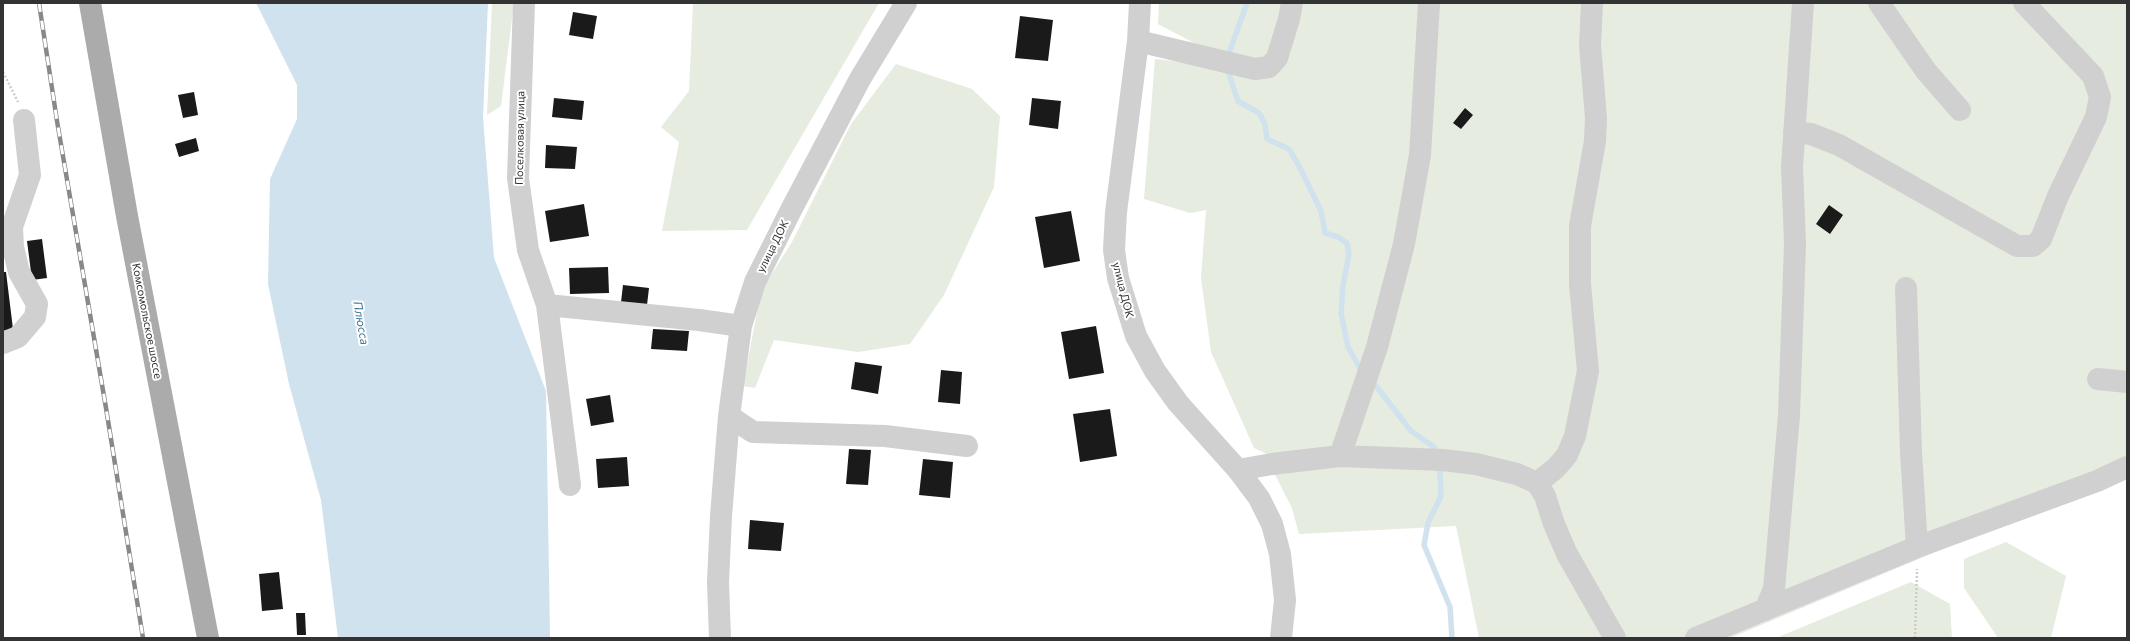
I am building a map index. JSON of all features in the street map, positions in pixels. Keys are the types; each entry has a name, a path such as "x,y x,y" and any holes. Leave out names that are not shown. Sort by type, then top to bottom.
{"main road":[{"name":"Комсомольское шоссе","path":"90,3 127,216 208,638"}],"street":[{"name":"Поселковая улица","path":"524,3 518,178 528,250 547,305 570,485"},
{"name":"улица ДОК","path":"720,638 718,582 721,516 729,416 741,326 755,282 791,210 860,79 906,3"},
{"name":"улица ДОК","path":"1140,3 1138,41 1116,212 1114,250 1118,278 1136,336 1155,371 1178,403 1238,470 1259,498 1272,524 1280,554 1285,600 1281,638"},
{"path":"1138,41 1255,69 1269,67 1277,58 1289,19 1292,3"},
{"path":"1340,456 1373,360 1404,244 1420,155 1430,3"},
{"path":"1537,483 1556,468 1567,455 1575,436 1588,371 1580,284 1580,226 1595,141 1596,118 1590,45 1592,3"},
{"path":"1765,610 1774,589 1789,415 1795,244 1792,167 1803,3"},
{"path":"1879,3 1926,71 1960,110"},
{"path":"1794,132 1811,134 1839,145 2017,246 2033,246 2041,239 2058,196 2096,117 2100,97 2093,76 2024,3"},
{"path":"3,342 18,336 35,317 37,304 19,272 13,247 12,227 30,175 24,120"},
{"path":"1906,288 1911,452 1917,547"},
{"path":"547,305 699,320 741,326"},
{"path":"2098,379 2127,382"},
{"path":"729,416 753,432 885,436 967,446"},
{"path":"1238,470 1272,464 1340,456 1443,460 1476,464 1517,474 1537,483 1545,496 1554,524 1567,554 1615,638"},
{"path":"1696,638 1917,547 2097,481 2127,467"}],"path":[{"path":"3,72 17,99 24,120"},
{"path":"1915,638 1917,547"}],"shaded area":[{"path":"492,3 514,3 501,106 487,115"},
{"path":"693,3 879,3 747,230 662,231 679,142 661,127 689,91"},
{"path":"1159,3 2127,3 2127,472 1730,638 1479,638 1456,526 1299,534 1292,508 1274,473 1271,456 1254,448 1211,352 1201,278 1206,210 1190,213 1144,199 1155,59 1211,65 1213,53 1158,24"},
{"path":"896,64 972,89 1000,116 994,187 944,295 910,344 858,352 774,340 755,388 743,386 761,291 792,242 851,124"},
{"path":"2006,542 2066,576 2051,638 1998,638 1964,588 1964,559"},
{"path":"1911,582 1950,604 1952,638 1776,638"}],"water":[{"name":"Плюсса","path":"256,3 488,3 483,117 494,258 546,391 550,638 338,638 321,500 289,384 268,284 270,179 297,119 297,85"}],"building":[{"path":"573,12 597,16 593,39 569,35"},
{"path":"1020,16 1053,20 1048,61 1015,58"},
{"path":"194,92 198,115 183,118 178,95"},
{"path":"554,98 584,101 582,120 552,117"},
{"path":"1032,98 1061,101 1058,129 1029,125"},
{"path":"1465,108 1473,115 1461,129 1453,123"},
{"path":"196,138 199,151 179,157 175,144"},
{"path":"546,145 577,147 575,169 545,168"},
{"path":"584,204 589,236 550,242 545,211"},
{"path":"1829,205 1843,215 1830,234 1816,224"},
{"path":"1071,211 1080,261 1044,268 1035,217"},
{"path":"42,239 47,278 32,280 27,241"},
{"path":"608,267 609,293 570,294 569,268"},
{"path":"3,272 6,272 13,329 3,331"},
{"path":"623,285 649,288 647,305 621,302"},
{"path":"1096,326 1104,373 1069,379 1061,332"},
{"path":"653,329 689,331 687,351 651,349"},
{"path":"855,362 882,366 878,394 851,389"},
{"path":"941,370 962,372 960,404 938,402"},
{"path":"610,395 614,422 591,426 586,399"},
{"path":"1110,409 1117,456 1080,462 1073,414"},
{"path":"849,449 871,450 868,485 846,484"},
{"path":"627,457 629,486 598,488 596,459"},
{"path":"923,459 953,462 950,498 919,495"},
{"path":"750,520 784,523 781,551 748,549"},
{"path":"279,572 283,609 262,611 259,574"},
{"path":"296,613 305,613 306,635 297,635"}],"waterway":[{"path":"1228,56 1247,3"},
{"path":"1228,71 1238,101 1259,113 1265,124 1267,139 1289,149 1321,211 1325,233 1338,237 1347,243 1349,254 1343,286 1341,313 1348,347 1362,372"},
{"path":"1373,382 1411,431 1434,447 1437,453"},
{"path":"1440,470 1441,496 1428,523 1424,545 1450,607 1452,638"}],"railway":[{"path":"39,3 57,121 106,408 143,638"}]}
